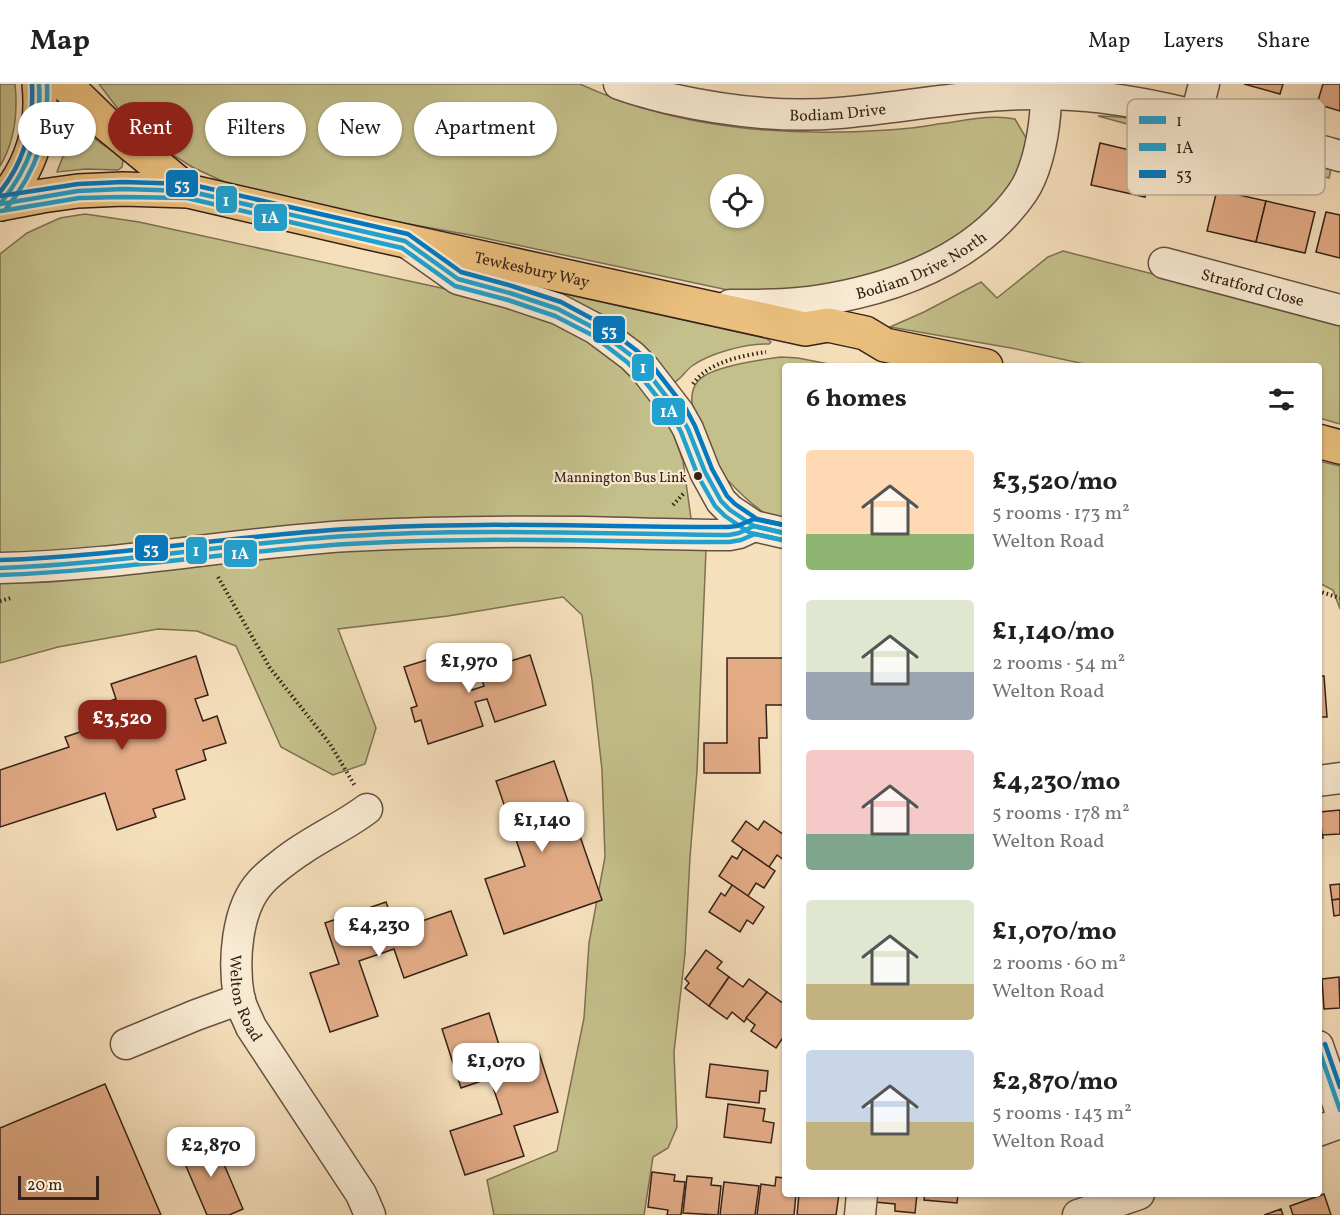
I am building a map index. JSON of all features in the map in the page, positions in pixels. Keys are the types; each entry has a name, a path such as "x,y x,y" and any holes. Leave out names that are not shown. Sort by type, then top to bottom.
{"main road":[{"path":"0,204 17,183 33,149 41,109 39,84"},
{"name":"Tewkesbury Way","path":"65,84 104,122 188,191"},
{"name":"Tewkesbury Way","path":"0,204 78,191 123,189 188,191 805,329 823,342 861,351 885,345 972,363"},
{"path":"1322,442 1340,447"}],"street":[{"name":"Bodiam Drive","path":"619,84 658,95 724,97 761,114 856,111 982,96 1087,95 1127,101"},
{"path":"1200,99 1204,84"},
{"name":"Bodiam Drive North","path":"697,306 766,305 833,298 868,291 935,266 968,247 995,226 1017,200 1030,179 1046,110 1046,94"},
{"name":"Bodiam Drive","path":"1325,152 1340,156"},
{"path":"405,241 458,279 528,298 558,309 596,329 632,356 678,412 721,501 735,514 754,526 782,533"},
{"name":"Stratford Close","path":"1164,263 1340,310"},
{"path":"0,568 95,563 265,542 348,536 482,532 729,535 754,526"},
{"path":"1322,780 1340,778"},
{"name":"Welton Road","path":"367,808 343,826 300,850 261,882 249,900 238,934 236,966 240,999 251,1027 361,1194 370,1215"},
{"path":"126,1044 240,999"},
{"path":"1322,1058 1340,1110"},
{"path":"1322,1130 1340,1123"},
{"path":"860,1215 862,1197"},
{"path":"1081,1215 1131,1197"}],"path":[{"path":"214,570 270,668 330,744 367,808"},
{"path":"1322,592 1340,598"}],"shaded area":[{"path":"0,84 15,84 16,106 12,137 0,166"},
{"path":"99,84 580,84 654,111 731,126 809,132 849,132 901,129 996,117 1015,119 1027,142 1023,169 959,251 839,292 742,293 470,235 320,208 233,186 192,167 175,156 193,156 193,102 113,102"},
{"path":"1098,116 1127,118 1127,124"},
{"path":"96,140 108,148 108,156 120,156 123,161 122,167 118,170 86,169 57,172 63,156 96,156"},
{"path":"1325,168 1331,170 1329,178 1325,177"},
{"path":"85,214 139,222 487,298 536,315 587,336 636,373 671,428 683,461 694,540 706,550 697,771 685,954 674,1052 677,1127 668,1148 653,1157 644,1215 494,1215 487,1180 557,1151 584,1018 589,943 605,857 602,770 582,615 563,597 448,616 338,629 376,728 365,764 333,775 281,747 236,646 197,631 158,629 58,647 0,663 0,254 27,233 60,218"},
{"path":"1063,251 1340,322 1340,424 1322,419 1322,363 1079,363 1011,348 890,327 981,282 997,298 1048,257"},
{"path":"538,288 766,338 771,342 718,353 692,366 671,384"},
{"path":"781,357 824,363 782,363 782,519 775,518 758,508 720,472 708,452 696,420 692,397 698,381 714,371 737,364"},
{"path":"1322,462 1340,466 1340,609 1333,590 1322,584"}],"building":[{"path":"1244,84 1283,84 1280,94"},
{"path":"1323,84 1340,84 1340,111 1325,106 1325,99 1318,99"},
{"path":"1100,143 1127,149 1127,193 1091,185"},
{"path":"1216,195 1239,195 1266,201 1256,242 1207,231"},
{"path":"1266,201 1315,212 1305,253 1256,242"},
{"path":"1326,212 1340,215 1340,258 1316,252"},
{"path":"459,650 472,690 484,686 479,671 530,655 546,705 495,722 487,699 475,702 483,726 428,744 421,720 415,722 411,708 417,706 404,667"},
{"path":"196,656 208,695 195,699 203,721 217,716 226,743 203,750 206,760 176,770 185,799 153,809 156,817 117,830 105,793 0,827 0,770 69,747 65,737 92,728 86,709 116,699 111,684"},
{"path":"727,658 782,658 782,705 766,705 767,738 759,738 760,773 704,773 704,743 727,743"},
{"path":"1322,676 1324,676 1327,717 1322,717"},
{"path":"554,761 602,900 504,934 485,879 525,866 496,781"},
{"path":"1340,810 1340,834 1322,835 1322,812"},
{"path":"746,821 758,830 764,821 782,834 782,859 777,855 769,867 732,841"},
{"path":"743,849 775,871 764,888 756,883 748,896 719,876 732,856 737,859"},
{"path":"1340,884 1340,899 1332,900 1330,885"},
{"path":"732,885 764,907 753,924 747,920 740,932 709,912 721,893 725,896"},
{"path":"1340,899 1340,915 1334,916 1332,900"},
{"path":"386,902 396,930 451,911 467,955 404,978 394,949 359,961 378,1016 330,1032 310,973 339,964 325,923"},
{"path":"706,950 722,962 717,968 729,977 709,1006 685,988 689,983 685,979"},
{"path":"729,977 743,987 749,979 767,992 744,1022 732,1012 727,1019 709,1006"},
{"path":"1339,977 1340,1008 1324,1009 1322,979"},
{"path":"767,992 782,1003 782,1039 776,1048 751,1031 755,1025 746,1018"},
{"path":"489,1013 505,1064 539,1053 558,1112 514,1126 524,1156 465,1175 450,1131 502,1114 490,1078 461,1088 442,1029"},
{"path":"710,1064 768,1071 766,1091 760,1091 759,1103 706,1097"},
{"path":"105,1084 161,1215 0,1215 0,1128"},
{"path":"728,1104 765,1109 763,1121 774,1123 771,1143 724,1137"},
{"path":"212,1136 243,1209 229,1215 207,1215 179,1150"},
{"path":"652,1172 675,1175 674,1181 685,1182 681,1215 667,1215 668,1210 648,1207"},
{"path":"687,1176 712,1178 711,1185 721,1186 718,1215 683,1213"},
{"path":"776,1177 782,1178 782,1197 796,1197 794,1215 757,1215 761,1184 775,1186"},
{"path":"724,1182 759,1186 755,1215 720,1215"},
{"path":"1324,1194 1331,1215 1293,1215 1290,1206 1322,1197"},
{"path":"799,1197 839,1197 836,1215 797,1215"},
{"path":"875,1197 917,1197 915,1213 895,1211 895,1204 875,1202"},
{"path":"924,1197 958,1197 957,1203 924,1200"},
{"path":"1281,1209 1283,1215 1264,1215"}],"transit line":[{"name":"53","path":"0,192 22,155 29,128 32,84"},
{"name":"1","path":"0,204 19,176 32,148 38,118 39,84"},
{"name":"1A","path":"6,209 26,180 39,151 46,119 47,84"},
{"name":"53","path":"0,196 78,184 123,182 189,184 408,234 461,272 561,302 600,323 636,350 651,364 686,409 712,469 727,496 757,519 782,525"},
{"name":"1","path":"0,204 78,191 123,189 188,191 405,241 458,279 558,309 596,329 632,356 679,413 705,472 721,501 754,526 782,533"},
{"name":"1A","path":"1,211 79,198 187,198 402,248 455,286 508,300 555,316 592,335 639,374 673,417 698,476 715,506 725,516 750,533 782,540"},
{"name":"53","path":"0,560 44,558 348,529 490,525 728,527 754,519 782,525"},
{"name":"1","path":"0,568 44,566 348,536 491,532 729,535 754,526 782,533"},
{"name":"1A","path":"0,575 44,573 348,544 491,540 729,542 755,534 782,540"},
{"name":"53","path":"1325,1044 1340,1087"},
{"name":"1","path":"1322,1058 1340,1110"}],"place":[{"name":"Mannington Bus Link","path":"698,476"}]}
